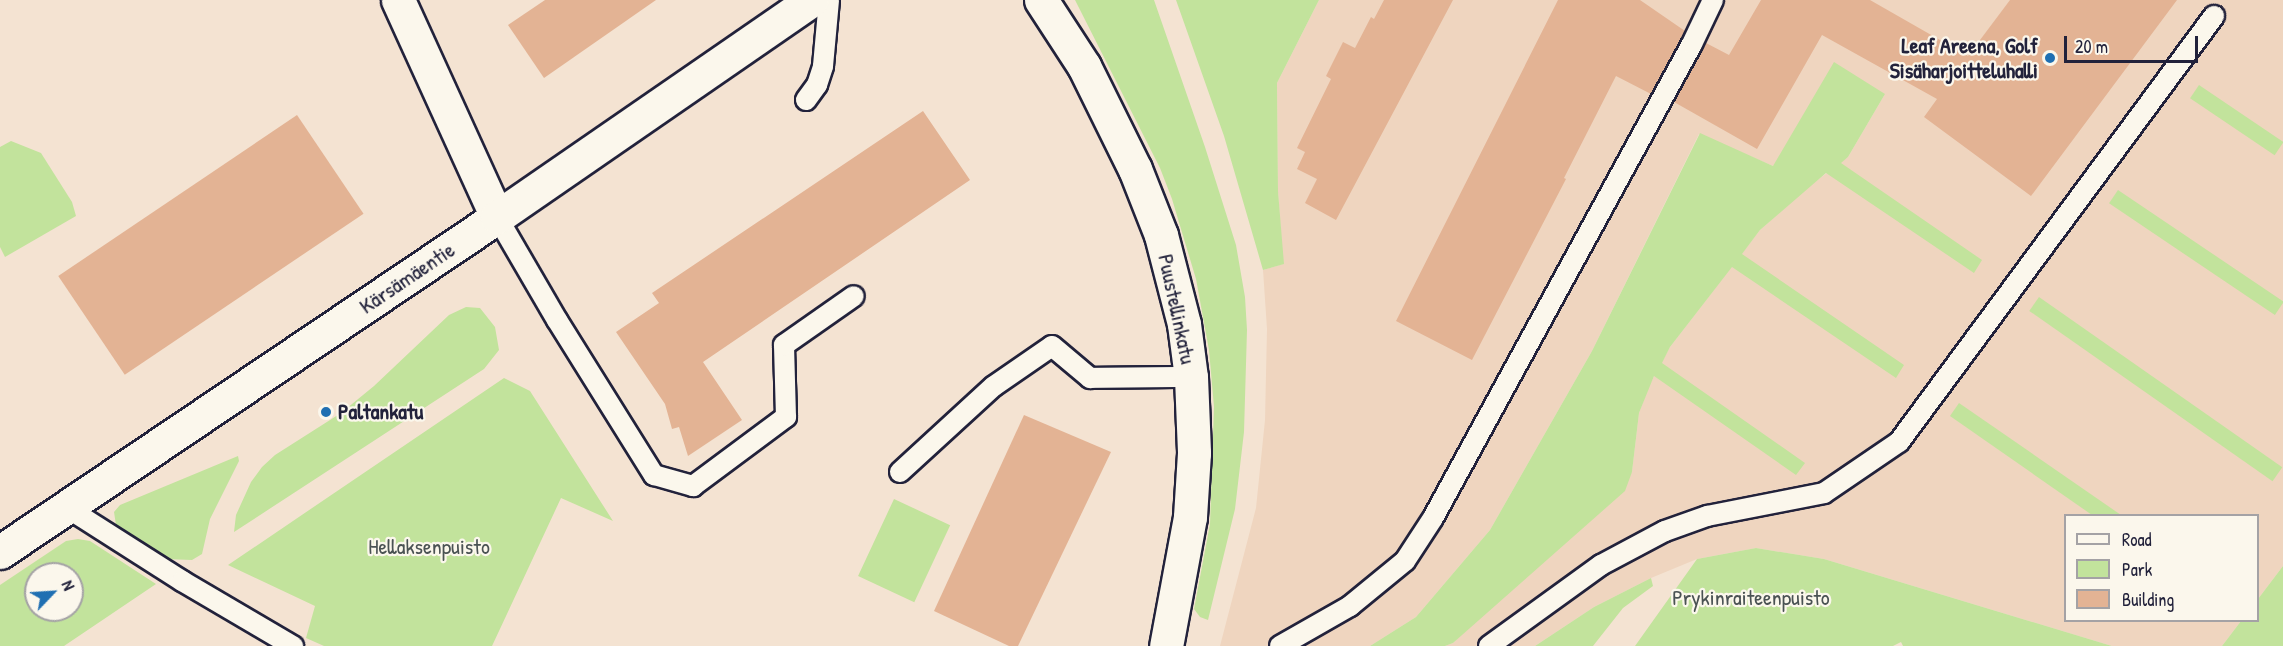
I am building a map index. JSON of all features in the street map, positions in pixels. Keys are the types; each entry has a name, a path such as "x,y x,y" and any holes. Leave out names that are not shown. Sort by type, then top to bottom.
{"street":[{"path":"398,0 497,218"},
{"name":"Kärsämäentie","path":"0,552 497,218 811,0"},
{"name":"Puustellinkatu","path":"1041,0 1084,66 1135,169 1161,235 1176,284 1191,377 1194,453 1190,518 1166,646"}],"lane":[{"path":"806,100 817,85 824,66 829,0"},
{"path":"1280,646 1350,606 1405,561 1433,518 1692,44 1713,0"},
{"path":"1489,646 1601,565 1665,531 1707,516 1824,493 1899,442 2214,16"},
{"path":"497,218 557,320 654,475 693,486 786,417 784,345 854,296"},
{"path":"900,472 994,386 1052,346 1090,378 1191,377"},
{"path":"66,507 182,581 293,646"}],"shaded area":[{"path":"1319,0 2283,0 2283,566 2259,598 2259,514 2064,514 2064,622 2240,622 2222,646 2112,646 1824,559 1756,548 1697,559 1651,578 1594,607 1535,646 1445,646 1453,643 1632,472 1639,413 1650,384 1670,347 1760,230 1807,188 1848,157 1885,94 1773,166 1699,134 1592,351 1490,530 1416,617 1370,646 1220,646 1256,508 1265,420 1267,329 1263,270 1283,264 1278,191 1277,83"}],"green space":[{"path":"1075,0 1154,0 1236,245 1245,297 1247,330 1244,432 1235,509 1208,620 1200,617 1194,609 1210,524 1214,407 1209,350 1196,279 1172,199 1160,168"},
{"path":"1176,0 1319,0 1277,83 1278,191 1284,264 1263,270 1224,136"},
{"path":"1834,62 1885,94 1848,157 1841,163 1982,260 1974,273 1826,173 1760,230 1742,254 1904,365 1896,378 1732,267 1670,347 1662,363 1805,463 1796,475 1654,376 1639,413 1632,472 1625,491 1453,643 1445,646 1370,646 1416,617 1490,530 1592,351 1700,133 1773,166"},
{"path":"2199,85 2283,142 2275,155 2190,98"},
{"path":"11,141 41,153 72,202 76,216 5,257 0,247 0,147"},
{"path":"2118,190 2283,301 2275,315 2109,203"},
{"path":"2039,297 2282,467 2273,481 2029,311"},
{"path":"466,307 480,308 495,327 499,350 484,369 234,532 236,515 251,482 262,467 275,455 341,413 374,386 449,315"},
{"name":"Hellaksenpuisto","path":"504,378 530,391 613,521 561,498 492,646 324,646 306,638 315,606 228,565"},
{"path":"1959,403 2120,514 2091,514 1950,416"},
{"path":"238,456 239,461 210,519 202,554 192,560 165,559 134,546 116,525 114,512 120,505"},
{"path":"894,499 950,525 914,602 858,576"},
{"path":"78,539 90,541 156,584 64,646 0,646 0,585 24,569 24,622 84,622 84,562 34,562 66,541"},
{"name":"Prykinraiteenpuisto","path":"1756,548 1824,559 2112,646 1903,646 1901,642 1893,646 1635,646 1697,559"},
{"path":"2283,566 2283,646 2222,646 2240,622 2259,622 2259,598"},
{"path":"1651,578 1653,586 1623,608 1593,646 1535,646 1594,607"}],"building":[{"path":"545,0 656,0 544,78 508,25"},
{"path":"1384,0 1453,0 1336,220 1305,203 1317,179 1297,169 1305,152 1297,148 1331,79 1326,76 1343,42 1355,48 1371,17 1374,19"},
{"path":"1558,0 1640,0 1685,31 1651,94 1616,76 1564,178 1566,179 1472,360 1396,321"},
{"path":"1761,0 1870,0 1968,56 2010,0 2177,0 2031,196 1924,117 1937,99 1822,35 1757,149 1674,102 1706,43 1729,55"},
{"path":"923,111 970,180 703,362 742,420 688,456 679,427 672,429 665,404 616,332 659,303 652,293"},
{"path":"297,115 364,214 125,375 58,276"},
{"path":"1024,415 1111,452 1018,646 1009,646 934,611"}],"place":[{"name":"Leaf Areena, Golf Sisäharjoitteluhalli","path":"2050,58"},
{"name":"Paltankatu","path":"326,412"}]}
